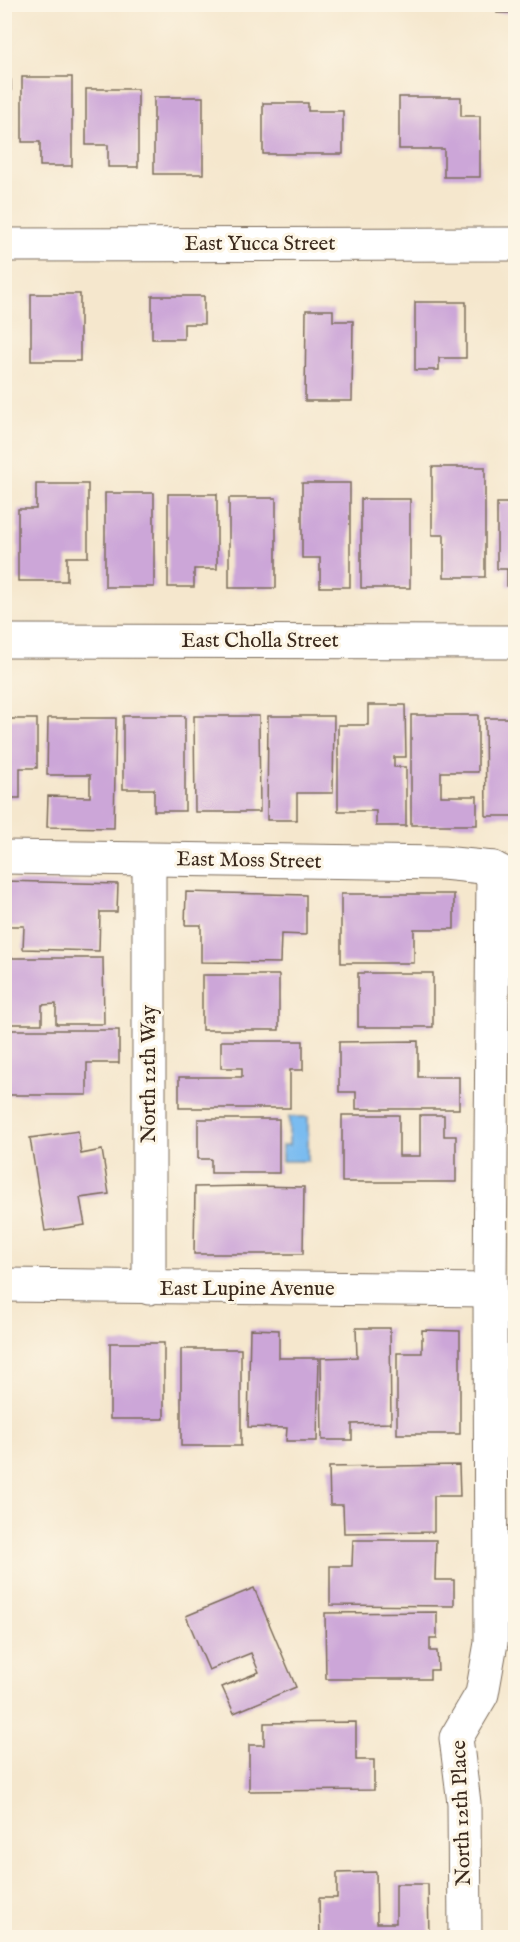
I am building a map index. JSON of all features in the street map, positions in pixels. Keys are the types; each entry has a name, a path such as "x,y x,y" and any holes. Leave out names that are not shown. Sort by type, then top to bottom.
{"street":[{"name":"East Yucca Street","path":"4,245 516,244"},
{"name":"East Cholla Street","path":"4,641 516,642"},
{"name":"East Moss Street","path":"4,857 443,862 508,869"},
{"name":"North 12th Way","path":"149,860 149,1288"},
{"name":"North 12th Place","path":"465,1938 464,1803 456,1738 482,1694 491,1643 490,1290 508,869"},
{"name":"East Lupine Avenue","path":"4,1285 490,1290"}],"water":[{"path":"289,1117 308,1117 308,1161 282,1161 282,1145 289,1145"}],"building":[{"path":"497,4 516,4 516,13 497,13"},
{"path":"22,77 72,77 72,166 40,166 40,142 22,142"},
{"path":"4,80 11,80 12,141 4,141"},
{"path":"86,89 138,89 138,167 108,167 108,145 86,145"},
{"path":"154,97 203,97 203,174 154,174"},
{"path":"399,97 461,97 461,116 480,116 480,177 444,177 444,149 399,149"},
{"path":"263,103 308,103 308,111 343,111 343,154 263,154"},
{"path":"31,294 80,294 80,361 31,361"},
{"path":"152,296 204,296 204,324 184,324 184,339 152,339"},
{"path":"415,302 466,302 466,358 439,358 439,370 415,370"},
{"path":"306,310 333,310 333,321 353,321 352,401 305,401"},
{"path":"432,467 485,467 485,577 444,577 444,535 432,535"},
{"path":"302,483 350,483 350,587 320,587 320,558 302,558"},
{"path":"36,484 88,484 88,557 67,557 67,581 18,581 18,509 36,509"},
{"path":"105,493 154,493 154,587 105,587"},
{"path":"168,494 217,494 217,569 194,569 194,587 168,587"},
{"path":"229,498 276,498 276,588 229,588"},
{"path":"361,499 410,499 410,588 361,588"},
{"path":"497,503 516,503 516,586 507,586 507,569 497,569"},
{"path":"368,705 405,705 406,757 394,757 394,767 406,767 406,826 376,826 376,811 338,811 338,725 368,725"},
{"path":"411,715 478,715 478,772 441,772 441,796 477,796 477,825 411,825"},
{"path":"123,716 185,716 185,811 154,811 154,789 123,789"},
{"path":"194,716 259,716 260,812 195,812"},
{"path":"268,716 334,716 333,793 297,793 297,820 267,820"},
{"path":"48,718 116,718 114,828 47,827 48,796 90,797 90,775 47,775"},
{"path":"485,718 516,718 516,816 486,816"},
{"path":"4,719 37,719 37,768 20,768 20,798 4,798"},
{"path":"4,881 118,884 117,912 100,912 99,951 23,949 24,926 4,926"},
{"path":"186,892 306,895 306,935 281,934 280,963 201,962 201,925 185,925"},
{"path":"341,894 454,894 454,929 414,929 414,963 341,963"},
{"path":"4,958 103,958 104,1024 56,1024 56,1004 42,1005 42,1024 4,1024"},
{"path":"358,973 433,973 433,1027 358,1027"},
{"path":"202,975 279,975 279,1030 202,1030"},
{"path":"4,1030 119,1030 119,1063 87,1063 87,1095 4,1095"},
{"path":"221,1041 303,1041 303,1070 290,1070 290,1108 179,1108 179,1077 242,1077 242,1068 221,1068"},
{"path":"418,1041 418,1077 459,1077 459,1109 356,1109 356,1092 339,1092 339,1042"},
{"path":"342,1115 399,1115 399,1156 420,1156 420,1115 444,1115 444,1136 456,1136 456,1182 342,1182"},
{"path":"198,1119 279,1119 279,1173 211,1173 211,1159 198,1159"},
{"path":"78,1131 81,1154 102,1150 109,1194 80,1198 85,1225 45,1231 30,1138"},
{"path":"195,1187 304,1187 303,1254 194,1254"},
{"path":"356,1328 390,1328 391,1423 352,1424 352,1440 322,1440 321,1358 357,1357"},
{"path":"250,1329 279,1330 279,1358 319,1358 317,1441 286,1441 287,1428 248,1427"},
{"path":"422,1330 460,1331 460,1434 397,1434 397,1353 422,1353"},
{"path":"110,1343 164,1343 164,1419 110,1419"},
{"path":"181,1349 241,1349 241,1446 181,1446"},
{"path":"459,1465 460,1496 434,1496 434,1532 344,1533 343,1505 330,1505 329,1467"},
{"path":"353,1540 436,1540 435,1580 454,1580 454,1606 330,1605 330,1566 352,1566"},
{"path":"254,1588 296,1687 234,1713 222,1687 259,1672 251,1653 209,1670 186,1616"},
{"path":"437,1612 437,1638 430,1638 430,1651 437,1651 438,1670 430,1670 430,1679 326,1679 325,1613"},
{"path":"356,1722 356,1760 374,1760 374,1790 249,1791 249,1745 264,1745 264,1723"},
{"path":"376,1872 377,1923 396,1923 396,1884 428,1884 429,1938 320,1938 319,1898 337,1898 337,1873"}]}
